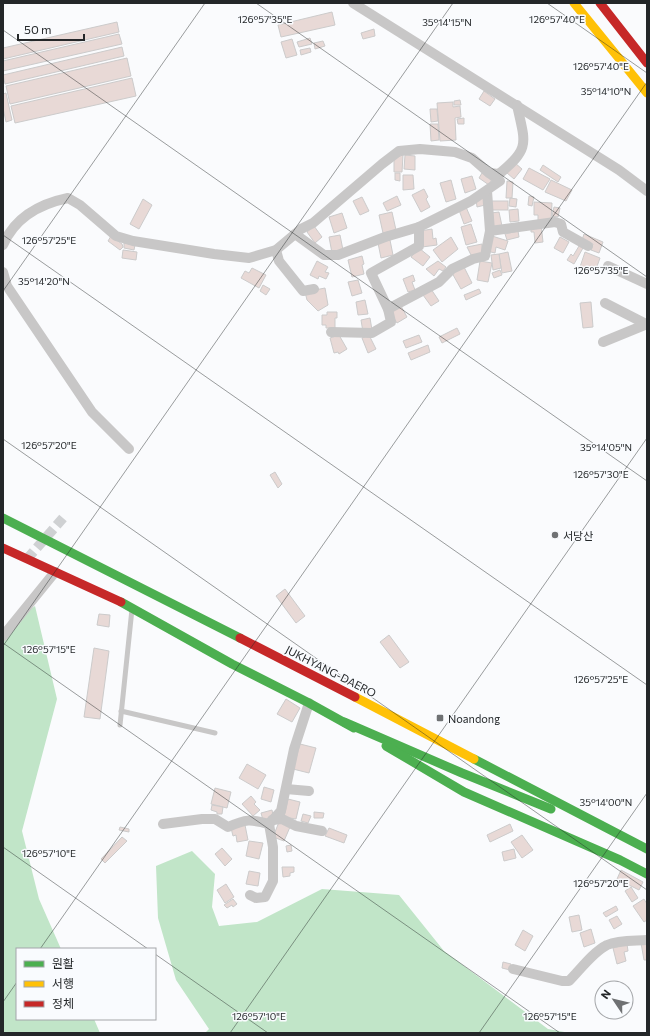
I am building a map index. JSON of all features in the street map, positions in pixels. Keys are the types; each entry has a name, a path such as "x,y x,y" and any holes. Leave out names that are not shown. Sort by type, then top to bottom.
{"main road":[{"path":"574,3 647,93"},
{"path":"600,3 647,63"},
{"name":"JUKHYANG-DAERO","path":"3,518 334,686 645,848"},
{"path":"3,548 132,608 232,664 344,722 464,792 620,860 647,874"},
{"path":"344,722 462,773 645,848"}],"street":[{"path":"353,3 619,170 647,191"},
{"path":"489,173 499,174 514,162 523,149 524,135 516,105"},
{"path":"3,245 7,235 23,218 36,208 56,200 68,198 80,205 116,236 133,241 249,258 276,250 295,234 301,229 313,223 399,151 420,149 455,152 472,158 500,181 471,201 419,227 384,237 338,255 324,255 295,234"},
{"path":"388,309 439,282 452,269 473,259 486,256 490,231 487,191"},
{"path":"490,231 555,222 561,224 563,232 588,246"},
{"path":"331,332 372,334 391,322 388,309 371,273 419,246 419,227"},
{"path":"276,250 279,261 303,291 314,289"},
{"path":"608,266 647,284"},
{"path":"3,272 6,286 92,412 129,449"},
{"path":"605,303 646,324"},
{"path":"603,342 646,324"},
{"path":"3,636 55,572"},
{"path":"270,822 281,811 294,749 309,703"},
{"path":"286,789 309,791"},
{"path":"163,824 202,819 215,819 228,827 239,822 252,820 270,822 282,819 296,826 322,831"},
{"path":"250,895 256,898 265,897 273,881 273,847 270,822"},
{"path":"513,969 562,981 569,981 596,953 607,945 618,942 647,940"}],"lane":[{"path":"120,725 132,608"},
{"path":"121,711 215,732"}],"green space":[{"path":"35,606 57,699 22,831 39,899 61,948 16,948 16,1020 94,1020 100,1033 3,1033 3,629"},
{"path":"192,851 215,874 212,907 219,926 257,922 322,889 399,895 444,951 548,1029 570,1033 205,1033 209,1029 176,980 158,918 156,866"}],"building":[{"path":"332,12 335,25 281,37 278,25"},
{"path":"117,22 119,32 3,59 3,48"},
{"path":"374,29 375,36 363,39 361,33"},
{"path":"119,34 122,44 3,71 3,61"},
{"path":"310,38 312,44 299,47 297,42"},
{"path":"292,39 297,55 286,58 281,42"},
{"path":"323,41 325,46 315,49 314,43"},
{"path":"122,47 124,56 5,84 3,75"},
{"path":"310,48 311,52 301,55 300,50"},
{"path":"127,58 131,76 10,104 6,86"},
{"path":"132,78 136,96 15,123 11,106"},
{"path":"484,91 495,99 490,106 479,99"},
{"path":"6,93 12,120 6,122 3,108 3,94"},
{"path":"460,100 461,105 454,105 454,101"},
{"path":"453,102 453,107 460,106 461,117 455,118 456,140 440,141 437,103"},
{"path":"430,109 437,109 438,121 431,122"},
{"path":"464,118 464,124 458,124 457,119"},
{"path":"430,124 438,124 439,140 431,141"},
{"path":"403,155 402,172 394,172 394,158"},
{"path":"405,155 415,156 415,170 404,169"},
{"path":"515,163 522,169 514,179 507,173"},
{"path":"543,165 561,177 558,182 540,170"},
{"path":"529,168 550,179 543,190 523,179"},
{"path":"395,173 400,173 400,181 395,180"},
{"path":"482,173 492,179 489,185 479,178"},
{"path":"403,175 413,175 414,189 403,190"},
{"path":"472,176 476,189 465,193 461,179"},
{"path":"451,180 456,199 446,202 440,183"},
{"path":"551,180 572,190 566,201 545,192"},
{"path":"507,181 513,182 512,198 506,198"},
{"path":"424,189 428,197 426,199 430,207 421,212 412,195"},
{"path":"397,196 401,205 387,211 383,203"},
{"path":"529,196 534,197 532,206 528,205"},
{"path":"362,197 369,211 360,215 353,201"},
{"path":"483,198 485,205 477,207 476,199"},
{"path":"510,198 517,199 516,207 509,206"},
{"path":"143,199 152,205 139,229 130,224"},
{"path":"491,201 508,201 508,210 491,210"},
{"path":"534,202 552,203 551,221 538,222 538,215 534,215"},
{"path":"466,207 472,221 464,224 459,210"},
{"path":"554,207 560,208 558,217 552,216"},
{"path":"518,209 519,221 510,222 509,210"},
{"path":"392,212 396,230 383,233 379,215"},
{"path":"499,212 502,226 494,227 491,213"},
{"path":"342,213 347,228 334,233 329,217"},
{"path":"471,224 477,242 466,245 461,227"},
{"path":"541,224 543,242 535,243 534,232 531,232 531,225"},
{"path":"314,226 322,237 315,243 307,232"},
{"path":"432,229 433,239 436,238 437,245 422,247 420,231"},
{"path":"518,231 519,237 507,240 505,234"},
{"path":"584,234 603,242 599,253 591,250 593,244 582,240"},
{"path":"340,235 343,250 332,253 329,237"},
{"path":"111,236 122,244 123,247 120,250 108,241"},
{"path":"492,236 508,241 505,250 496,247 495,253 487,251"},
{"path":"451,237 458,249 442,262 433,250"},
{"path":"560,237 569,242 563,253 554,248"},
{"path":"390,240 393,255 381,258 378,243"},
{"path":"124,243 135,245 134,250 124,248"},
{"path":"482,244 482,254 471,255 467,247"},
{"path":"579,246 583,248 574,264 567,260 571,254 573,256"},
{"path":"419,248 430,257 423,266 411,257"},
{"path":"123,250 137,252 136,260 122,258"},
{"path":"508,252 512,271 502,273 499,254"},
{"path":"585,252 600,258 595,272 580,267"},
{"path":"499,254 501,268 493,270 491,255"},
{"path":"362,256 364,274 352,277 348,260"},
{"path":"317,261 328,267 325,272 329,273 326,279 319,276 318,279 310,275"},
{"path":"438,261 446,267 443,271 439,269 434,276 426,269"},
{"path":"480,261 492,263 488,282 477,280"},
{"path":"464,267 472,283 461,289 452,273"},
{"path":"252,268 266,275 259,288 241,278 245,271 249,273"},
{"path":"500,270 502,275 494,278 492,273"},
{"path":"413,275 415,281 412,282 415,290 408,292 403,279"},
{"path":"358,280 362,293 352,296 348,282"},
{"path":"263,285 270,289 266,295 260,291"},
{"path":"325,288 328,305 318,311 307,300 305,292"},
{"path":"431,289 439,301 431,306 423,295"},
{"path":"479,289 481,293 466,300 464,295"},
{"path":"365,300 368,314 358,315 356,302"},
{"path":"591,302 593,327 583,328 580,303"},
{"path":"401,306 407,317 397,323 390,312"},
{"path":"327,312 337,312 337,318 335,318 335,328 326,328 326,325 322,325 322,315 327,315"},
{"path":"370,318 372,330 363,332 361,320"},
{"path":"457,328 460,334 442,343 439,337"},
{"path":"339,335 347,349 339,354 338,352 334,353 330,338"},
{"path":"369,335 376,349 368,353 362,338"},
{"path":"419,335 422,342 406,348 403,341"},
{"path":"428,345 430,352 411,360 408,353"},
{"path":"275,472 282,484 278,488 270,475"},
{"path":"285,589 305,616 296,623 276,596"},
{"path":"99,614 110,615 109,627 97,625"},
{"path":"389,635 409,662 400,668 380,642"},
{"path":"94,648 109,651 100,719 84,717"},
{"path":"286,699 300,708 292,722 277,714"},
{"path":"300,744 316,748 309,773 293,769"},
{"path":"247,764 266,775 258,789 239,778"},
{"path":"264,787 274,790 271,802 261,799"},
{"path":"215,788 231,792 227,808 211,804"},
{"path":"251,796 256,802 254,804 260,810 253,816 242,804"},
{"path":"288,799 300,802 296,819 284,817"},
{"path":"212,805 223,807 222,814 217,814 217,812 211,810"},
{"path":"272,810 273,815 271,818 263,820 261,813"},
{"path":"314,812 324,813 323,818 314,818"},
{"path":"303,814 311,816 308,823 301,821"},
{"path":"279,822 290,827 284,841 273,837"},
{"path":"510,824 513,831 490,842 487,835"},
{"path":"245,825 248,840 237,842 236,835 233,836 231,828"},
{"path":"120,827 129,829 129,832 119,830"},
{"path":"329,828 347,835 344,843 325,836"},
{"path":"522,835 533,850 522,858 511,842"},
{"path":"122,837 127,841 105,863 101,859"},
{"path":"249,841 263,843 259,859 246,856"},
{"path":"291,845 292,851 287,852 286,846"},
{"path":"222,848 232,859 225,866 215,854"},
{"path":"514,849 516,858 504,861 502,852"},
{"path":"282,867 294,867 294,872 290,873 290,876 283,877"},
{"path":"621,870 643,882 639,890 617,879"},
{"path":"249,871 260,873 258,886 246,884"},
{"path":"226,884 234,897 225,903 217,890"},
{"path":"631,887 638,898 632,902 625,891"},
{"path":"233,899 237,904 233,907 232,905 227,908 224,905"},
{"path":"644,899 647,904 647,920 644,922 633,906"},
{"path":"616,906 618,910 606,917 603,913"},
{"path":"579,915 582,930 572,932 569,917"},
{"path":"617,916 622,924 614,929 609,920"},
{"path":"591,929 595,943 584,947 580,933"},
{"path":"523,930 533,936 525,951 515,945"},
{"path":"647,942 647,960 644,960 641,943"},
{"path":"627,944 628,951 624,952 626,961 617,964 613,948"},
{"path":"503,962 511,964 510,970 502,968"}],"tunnel":[{"path":"27,559 63,518"}],"traffic: fast":[{"path":"3,518 240,638"},
{"path":"121,602 232,664 309,703 354,728"},
{"path":"344,722 462,773 551,809"},
{"path":"386,746 464,792 620,860 647,874"},
{"path":"474,759 647,849"}],"traffic: slow":[{"path":"574,3 647,93"},
{"path":"355,697 474,759"}],"traffic: jam":[{"path":"600,3 647,63"},
{"path":"3,548 121,602"},
{"path":"240,638 355,697"}],"place":[{"name":"서당산","path":"555,535"},
{"name":"Noandong","path":"440,718"}]}
